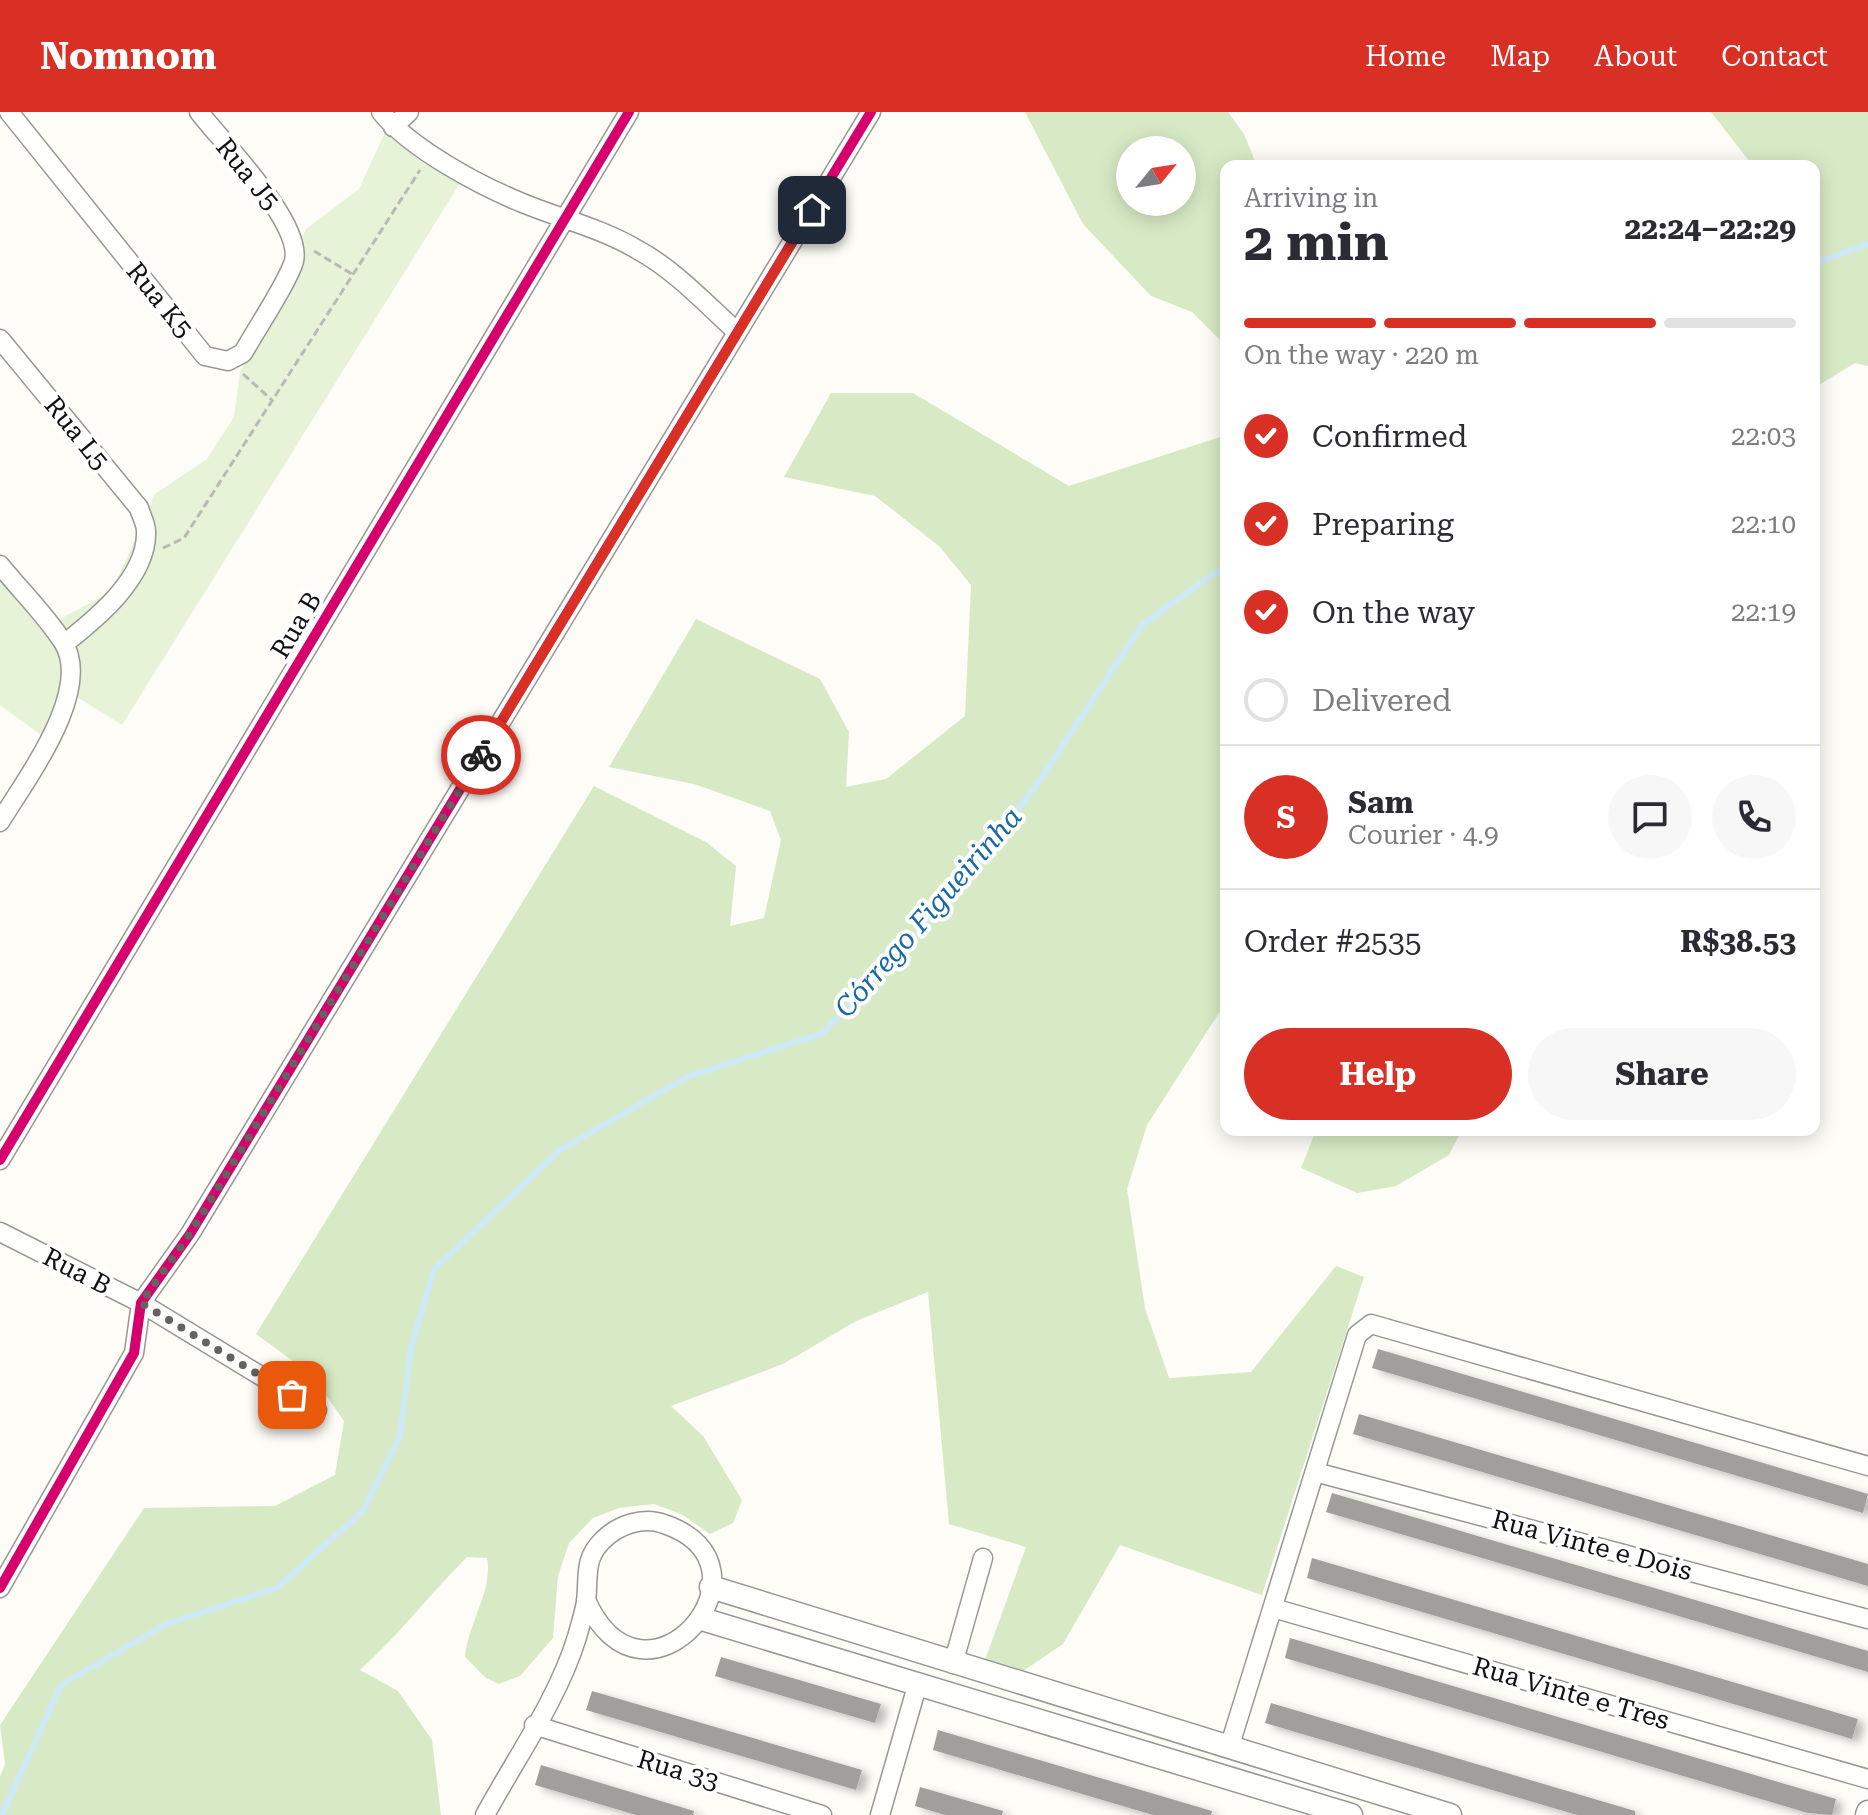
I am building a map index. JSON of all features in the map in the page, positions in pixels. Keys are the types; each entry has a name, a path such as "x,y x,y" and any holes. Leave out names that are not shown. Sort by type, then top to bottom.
{"street":[{"name":"Rua K5","path":"9,112 205,356 228,361"},
{"name":"Rua J5","path":"199,112 282,216 293,239"},
{"path":"381,112 393,127 431,152 524,204 566,217 640,250 737,332"},
{"path":"393,127 409,112"},
{"name":"Rua B","path":"0,1160 629,112"},
{"path":"0,1588 134,1353 141,1303 190,1234 871,112"},
{"path":"228,361 243,353 294,261 293,239"},
{"name":"Rua L5","path":"0,339 139,508 147,530 144,549"},
{"path":"64,644 87,626 134,573 144,549"},
{"path":"0,565 64,644 70,664 69,690 55,730 0,822"},
{"name":"Rua B","path":"0,1232 141,1303 317,1410"},
{"path":"1229,1748 1357,1335 1371,1324 1868,1466"},
{"name":"Rua Vinte e Dois","path":"1315,1472 1868,1619"},
{"path":"485,1815 571,1657 586,1600 585,1579 589,1559 601,1541 618,1528 637,1521 668,1525 695,1541 706,1558 711,1587 702,1619 688,1635 659,1647 628,1645 609,1635 595,1619 586,1600"},
{"path":"953,1664 983,1558"},
{"path":"711,1587 1450,1815"},
{"name":"Rua Vinte e Tres","path":"1273,1608 1868,1779"},
{"path":"702,1619 1351,1815"},
{"path":"571,1657 609,1635"},
{"path":"880,1815 917,1686"},
{"name":"Rua 33","path":"534,1725 822,1815"}],"path":[{"path":"144,549 161,549 184,538 431,152"},
{"path":"293,239 353,275"},
{"path":"228,361 272,400"}],"green space":[{"path":"1025,112 1228,112 1244,134 1255,160 1220,160 1220,340 1192,312 1151,296 1083,224"},
{"path":"1711,112 1868,112 1868,366 1855,363 1820,384 1820,160 1748,160"},
{"path":"386,130 462,180 122,725 66,690 42,736 0,705 0,580 46,636 62,618 112,591 155,494 207,459 234,417 240,372 306,229 359,189"},
{"path":"831,393 913,393 1069,486 1220,437 1220,1011 1147,1125 1127,1189 1145,1308 1169,1378 1251,1372 1336,1266 1364,1277 1262,1595 1120,1545 1063,1644 1023,1671 985,1660 1026,1547 949,1524 928,1292 856,1321 783,1364 671,1406 703,1436 742,1500 733,1523 710,1534 681,1514 654,1504 619,1508 593,1518 569,1543 558,1576 553,1638 520,1676 499,1684 486,1678 465,1657 488,1570 487,1558 467,1557 360,1670 398,1691 432,1740 441,1815 0,1815 0,1777 5,1764 0,1725 144,1508 275,1506 335,1475 344,1421 312,1375 256,1334 594,786 706,842 736,866 730,926 764,918 781,840 770,811 694,784 609,767 696,619 820,679 849,732 846,787 886,779 965,716 971,585 939,546 875,496 784,477"},
{"path":"1314,1136 1459,1136 1449,1155 1396,1186 1357,1193 1301,1168"}],"building":[{"path":"1378,1349 1868,1494 1863,1513 1372,1368"},
{"path":"1359,1414 1868,1564 1868,1586 1353,1434"},
{"path":"1332,1493 1868,1651 1868,1672 1326,1512"},
{"path":"1312,1558 1858,1719 1852,1739 1307,1578"},
{"path":"1290,1638 1836,1799 1832,1815 1808,1813 1285,1658"},
{"path":"721,1657 881,1704 875,1723 715,1676"},
{"path":"592,1691 862,1770 856,1790 586,1710"},
{"path":"1271,1703 1635,1811 1635,1815 1577,1815 1265,1723"},
{"path":"938,1730 1212,1811 1211,1815 1153,1815 933,1750"},
{"path":"541,1765 694,1811 693,1815 636,1815 535,1785"},
{"path":"920,1787 1003,1811 1002,1815 945,1815 915,1806"}],"waterway":[{"name":"Córrego Figueirinha","path":"1820,262 1868,244"},
{"name":"Córrego Figueirinha","path":"2,1815 61,1685 166,1624 277,1588 363,1511 400,1436 411,1348 434,1269 560,1150 687,1077 823,1033 936,913 1036,786 1142,625 1220,569"}],"cycle path":[{"path":"0,1160 629,112"},
{"path":"0,1588 134,1353 141,1303 190,1234 871,112"}],"way so far":[{"path":"292,1395 141,1303 190,1234 481,755"}],"route":[{"path":"481,755 812,210"}]}
